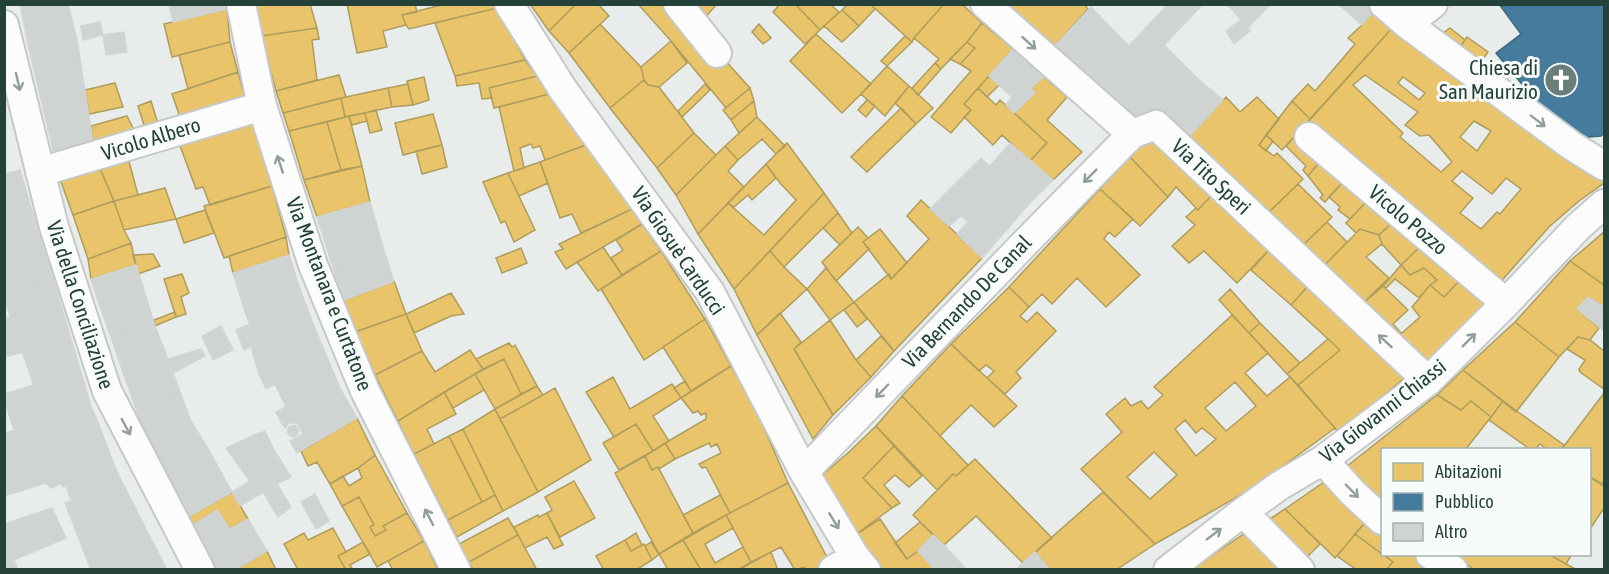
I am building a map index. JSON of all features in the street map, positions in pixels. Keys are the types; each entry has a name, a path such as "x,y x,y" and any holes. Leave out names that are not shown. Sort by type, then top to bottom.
{"street":[{"name":"Via Montanara e Curtatone","path":"241,4 262,105 313,265 365,391 456,570"},
{"name":"Via Giosuè Carducci","path":"509,4 564,91 710,292 851,565"},
{"path":"678,4 717,53"},
{"path":"985,4 1132,134"},
{"path":"1384,4 1407,24 1572,146 1605,166"},
{"path":"1407,24 1433,4"},
{"name":"Via della Conciliazione","path":"4,25 54,227 107,391 200,570"},
{"name":"Vicolo Albero","path":"40,172 262,105"},
{"name":"Via Tito Speri","path":"1132,134 1156,125 1428,381"},
{"name":"Via Bernando De Canal","path":"804,472 1132,134"},
{"name":"Vicolo Pozzo","path":"1309,137 1506,303"},
{"name":"Via Giovanni Chiassi","path":"1168,570 1243,512 1279,486 1323,460 1428,381 1578,227 1605,204"},
{"path":"1323,460 1353,493 1381,518"},
{"path":"1243,512 1300,570"},
{"path":"1432,556 1453,570"}],"building: Abitazioni":[{"path":"254,4 310,4 317,28 261,36"},
{"path":"347,4 415,4 417,12 402,15 406,25 383,31 387,47 357,53"},
{"path":"445,4 494,4 497,8 409,29 402,15"},
{"path":"530,4 576,4 549,31"},
{"path":"576,4 598,4 609,16 569,53 549,31"},
{"path":"638,4 669,4 750,88 726,108"},
{"path":"694,4 717,4 702,21"},
{"path":"780,4 795,4 820,30 805,44 773,12"},
{"path":"795,4 830,4 839,12 820,30"},
{"path":"848,4 870,4 875,9 859,26 842,10"},
{"path":"870,4 944,4 912,42"},
{"path":"944,4 962,4 982,23 941,69 935,63 939,59 914,38"},
{"path":"1000,4 1084,4 1088,9 1051,50"},
{"path":"497,8 525,60 455,76 435,23"},
{"path":"227,9 230,42 172,57 164,24"},
{"path":"842,10 859,26 842,42 824,26"},
{"path":"1374,11 1393,27 1310,119 1292,101 1308,84 1315,91 1355,44 1348,38"},
{"path":"982,23 1013,49 964,104 971,110 951,133 931,117 971,71 960,64 975,48 967,42"},
{"path":"600,24 641,67 644,80 610,108 569,53"},
{"path":"759,24 771,38 763,44 752,32"},
{"path":"1393,27 1604,174 1604,183 1549,227 1497,286 1308,122","holes":["1365,75 1418,112 1405,125 1420,136 1429,135 1452,162 1441,172 1400,137 1403,133 1353,85","1403,77 1425,93 1419,100 1398,83","1474,121 1491,131 1477,151 1460,137","1462,171 1492,194 1506,178 1521,189 1500,214 1497,212 1481,229 1460,213 1473,198 1452,181"]},
{"path":"317,28 319,39 312,40 317,80 276,91 261,36"},
{"path":"1450,28 1465,40 1455,54 1435,39"},
{"path":"816,34 871,84 842,113 790,61"},
{"path":"905,36 912,42 887,66 881,61"},
{"path":"1467,37 1488,52 1476,69 1455,54"},
{"path":"671,41 687,63 659,87 648,85 644,80 641,67"},
{"path":"230,42 238,72 188,89 179,55"},
{"path":"967,42 975,48 960,64 950,59"},
{"path":"525,60 537,76 489,88 492,98 482,99 479,83 457,86 455,76"},
{"path":"935,63 941,69 918,95 912,88"},
{"path":"887,66 909,86 885,116 861,94"},
{"path":"238,72 246,101 182,123 172,94"},
{"path":"339,75 346,97 283,113 276,91"},
{"path":"537,76 549,94 494,108 489,88"},
{"path":"989,76 999,85 987,97 978,88"},
{"path":"424,77 429,100 413,105 407,81"},
{"path":"1044,77 1067,97 1047,120 1082,152 1053,180 1030,161 1047,143 1014,113 1035,93 1031,88"},
{"path":"644,80 648,85 659,87 694,133 657,168 610,108"},
{"path":"115,83 123,107 89,114 85,90"},
{"path":"408,84 413,105 392,107 388,88"},
{"path":"705,84 710,90 682,117 678,111"},
{"path":"909,86 933,108 916,124 895,103"},
{"path":"388,88 392,107 345,117 341,98"},
{"path":"750,88 754,101 731,120 723,110"},
{"path":"978,88 996,105 1000,100 1047,143 1030,161 1002,135 993,145 964,117 971,110 964,104"},
{"path":"549,94 586,145 545,160 540,146 533,148 531,144 520,148 524,168 514,171 499,107"},
{"path":"1226,97 1240,112 1257,97 1279,119 1259,145 1274,156 1277,153 1303,179 1265,216 1185,141"},
{"path":"341,98 345,117 289,131 283,113"},
{"path":"867,100 875,106 866,117 858,110"},
{"path":"151,101 160,130 147,135 138,106"},
{"path":"754,101 757,117 739,133 731,120"},
{"path":"1292,101 1310,119 1282,150 1266,135"},
{"path":"901,108 916,124 867,172 851,157"},
{"path":"376,110 382,130 370,133 365,113"},
{"path":"365,113 367,121 352,125 349,116"},
{"path":"433,114 442,145 403,155 395,123"},
{"path":"127,116 137,136 94,148 91,126"},
{"path":"349,116 362,166 341,170 327,122"},
{"path":"757,117 785,146 776,154 762,139 738,160 725,146"},
{"path":"252,119 272,186 210,205 203,187 196,189 179,143"},
{"path":"327,122 341,170 304,180 289,131"},
{"path":"694,133 716,155 676,195 657,168"},
{"path":"1153,134 1214,193 1198,210 1176,187 1168,197 1130,157"},
{"path":"1266,135 1273,141 1266,151 1259,145"},
{"path":"1295,136 1321,160 1308,176 1303,170 1306,166 1286,146"},
{"path":"787,143 824,193 734,289 698,234 728,203 764,235 796,200 766,164"},
{"path":"442,145 447,167 422,174 416,151"},
{"path":"586,145 632,209 581,233 572,214 560,218 540,162"},
{"path":"725,146 738,160 728,171 744,187 698,234 676,195"},
{"path":"126,150 138,195 114,201 96,159"},
{"path":"1130,157 1168,197 1140,226 1100,189"},
{"path":"96,159 114,201 73,215 57,171"},
{"path":"1321,160 1343,182 1325,202 1320,198 1323,195 1308,176"},
{"path":"540,162 548,183 519,196 508,173"},
{"path":"766,164 776,178 752,200 748,195 734,207 728,203"},
{"path":"362,166 370,202 317,217 304,180"},
{"path":"508,173 535,230 514,242 505,221 501,223 483,182"},
{"path":"1343,182 1367,201 1350,219 1338,210 1340,207 1329,197"},
{"path":"1298,184 1332,217 1300,248 1265,216"},
{"path":"272,186 286,237 224,258 204,206"},
{"path":"165,188 176,219 124,230 114,201"},
{"path":"1100,189 1133,219 1115,237 1109,232 1104,239 1140,275 1106,307 1077,278 1052,304 1042,294 1029,307 1009,287"},
{"path":"824,193 838,213 784,267 770,251"},
{"path":"1214,193 1271,248 1237,283 1204,251 1189,263 1172,246 1195,225 1186,217 1196,208 1198,210"},
{"path":"921,200 982,258 894,351 854,302 889,274 891,279 929,239 907,216"},
{"path":"114,201 131,243 88,259 73,215"},
{"path":"1367,201 1393,222 1379,235 1360,229 1356,233 1346,223"},
{"path":"632,209 642,224 566,269 555,252 563,249 559,244"},
{"path":"205,210 214,233 184,243 176,219"},
{"path":"838,213 852,233 840,245 823,228"},
{"path":"1327,222 1347,242 1322,268 1300,248"},
{"path":"1393,222 1420,247 1401,265 1382,244 1379,235"},
{"path":"642,224 661,251 622,275 611,258 623,250 616,240"},
{"path":"858,227 868,238 863,242 869,249 836,281 822,262"},
{"path":"880,229 907,263 891,279 863,242"},
{"path":"1360,229 1379,235 1382,244 1366,257 1389,278 1360,306 1322,268"},
{"path":"1604,232 1604,285 1570,261"},
{"path":"286,237 289,255 233,273 229,256"},
{"path":"131,243 136,265 91,279 88,259"},
{"path":"603,247 622,275 598,291 577,262"},
{"path":"1420,247 1462,278 1444,297 1430,285 1437,280 1424,268 1410,275 1401,265"},
{"path":"521,248 527,263 502,273 496,258"},
{"path":"1271,248 1309,285 1291,305 1251,270"},
{"path":"661,251 705,319 644,360 601,289"},
{"path":"770,251 807,289 757,335 734,289"},
{"path":"153,254 160,266 138,274 133,255"},
{"path":"1570,261 1604,285 1604,307 1588,297 1577,309 1599,328 1590,340 1578,337 1559,357 1515,322"},
{"path":"1401,265 1410,275 1424,268 1437,280 1419,298 1395,279 1386,288 1383,286"},
{"path":"826,268 854,302 830,320 807,289"},
{"path":"182,274 189,293 181,297 186,314 176,317 164,279"},
{"path":"1462,278 1489,303 1457,336 1420,368 1393,341 1420,317 1412,307 1430,285 1444,297"},
{"path":"394,281 406,314 355,332 344,300"},
{"path":"1309,285 1408,375 1339,433 1298,385 1340,350 1291,305"},
{"path":"1383,286 1408,310 1393,324 1401,333 1393,341 1360,306"},
{"path":"1009,287 1029,307 1020,316 1027,322 1037,312 1056,331 1016,372 1021,378 1005,394 987,378 994,371 986,365 979,371 951,344"},
{"path":"1230,289 1260,323 1249,333 1219,300"},
{"path":"451,293 464,314 451,316 414,333 406,314"},
{"path":"854,302 867,319 857,327 844,310"},
{"path":"175,312 176,317 155,326 154,320"},
{"path":"780,313 801,342 794,349 833,415 813,439 757,335"},
{"path":"406,314 422,351 375,375 355,332"},
{"path":"1232,315 1268,353 1245,373 1267,396 1290,377 1335,428 1256,486 1155,544 1081,469 1122,432 1106,414 1125,398 1131,406 1141,401 1148,409 1163,395 1154,387","holes":["1235,382 1256,406 1226,431 1205,408","1185,420 1196,433 1202,428 1216,439 1196,456 1175,429","1154,452 1177,475 1150,499 1127,477"]},
{"path":"705,319 731,366 691,391 663,347"},
{"path":"830,320 856,360 871,377 833,415 794,349"},
{"path":"1515,322 1559,357 1516,412 1463,370"},
{"path":"1260,323 1300,363 1287,374 1249,333"},
{"path":"881,336 894,351 871,377 856,360"},
{"path":"1578,337 1590,340 1604,351 1604,389 1580,372 1579,369 1585,360 1567,349"},
{"path":"1328,339 1340,350 1298,385 1287,374"},
{"path":"509,343 512,347 515,345 537,386 521,394 504,359 483,369 476,359"},
{"path":"951,344 1017,406 994,427 971,405 940,436 902,396"},
{"path":"470,350 483,369 398,421 375,375 422,351 435,372"},
{"path":"504,359 521,394 495,409 475,374"},
{"path":"731,366 754,405 788,483 730,513 706,467 702,468 699,464 721,453 717,444 711,447 709,443 675,459 665,443 706,419 706,413 701,415 698,411 693,413 681,398"},
{"path":"1463,370 1503,401 1491,417 1471,401 1461,410 1437,395"},
{"path":"475,374 484,390 453,408 444,392"},
{"path":"613,377 630,409 672,384 681,398 653,416 669,441 653,451 636,424 614,437 586,392"},
{"path":"685,381 691,391 681,398 674,388"},
{"path":"537,386 543,395 500,419 495,409"},
{"path":"555,388 591,460 538,492 500,419"},
{"path":"444,392 456,414 427,429 434,444 414,454 398,421"},
{"path":"1604,393 1604,481 1602,484 1591,478 1591,448 1563,448"},
{"path":"1437,395 1461,410 1471,401 1491,417 1467,448 1381,448 1381,508 1341,471"},
{"path":"902,396 968,465 956,476 953,474 937,490 876,426"},
{"path":"1503,401 1564,445 1562,448 1545,448 1540,444 1537,448 1528,448 1489,420"},
{"path":"495,409 538,492 503,511 463,429"},
{"path":"357,418 375,455 330,484 317,462 308,466 301,451"},
{"path":"636,424 653,451 619,470 603,443"},
{"path":"876,426 894,446 863,478 892,508 855,535 821,476"},
{"path":"463,429 495,495 482,502 449,436"},
{"path":"449,436 482,502 448,520 414,454"},
{"path":"665,443 675,459 659,469 658,467 652,470 645,456"},
{"path":"894,446 922,476 909,487 895,475 884,485 900,503 892,508 863,478"},
{"path":"375,455 407,513 383,526 386,530 375,536 370,527 374,525 359,497 342,506 330,484 343,476 349,486 362,478 358,468"},
{"path":"645,456 652,470 658,467 693,533 659,554 615,473"},
{"path":"975,459 1052,538 1023,563 976,516 944,545 913,515 953,474 956,476"},
{"path":"1591,478 1604,486 1604,508 1591,528"},
{"path":"1327,480 1369,518 1335,558 1285,509"},
{"path":"574,481 595,518 560,537 547,513 552,510 545,497"},
{"path":"788,483 831,565 823,570 807,570 804,567 795,570 781,547 751,562 726,515"},
{"path":"232,492 248,519 230,529 217,510 193,525 188,517"},
{"path":"1103,492 1155,544 1116,570 1050,570 1035,552"},
{"path":"495,495 503,511 457,537 448,520"},
{"path":"720,495 730,513 693,533 683,515"},
{"path":"359,497 374,525 370,527 375,536 386,530 383,526 407,513 424,541 377,567 342,506"},
{"path":"1285,509 1320,544 1301,563 1261,525"},
{"path":"547,513 563,545 554,549 547,537 525,548 514,527"},
{"path":"726,515 733,528 705,544 715,563 743,547 751,562 738,570 701,570 683,540"},
{"path":"508,518 518,535 469,562 459,544"},
{"path":"1369,518 1381,528 1381,553 1355,534"},
{"path":"880,519 907,559 918,551 935,570 878,570 855,535"},
{"path":"920,522 933,535 907,559 895,543"},
{"path":"333,528 346,552 338,556 346,570 298,570 284,544 304,533 308,540"},
{"path":"1250,530 1291,570 1190,570"},
{"path":"636,533 642,545 631,551 625,540"},
{"path":"1355,534 1381,553 1381,556 1393,562 1386,570 1357,570 1337,556"},
{"path":"518,535 537,570 473,570 469,562"},
{"path":"625,540 631,551 644,544 652,560 636,570 604,570 596,556"},
{"path":"683,540 701,570 668,570 659,554"},
{"path":"424,541 438,570 393,570 388,561"},
{"path":"363,542 370,554 350,565 353,570 346,570 338,556"},
{"path":"651,542 659,554 652,560 645,546"},
{"path":"267,551 276,570 234,570"},
{"path":"771,552 778,570 738,570"},
{"path":"1386,556 1419,556 1438,570 1386,570 1393,562"},
{"path":"1454,556 1552,556 1577,570 1475,570"},
{"path":"1552,556 1571,556 1566,564"}],"building: Pubblico":[{"name":"Chiesa di San Maurizio","path":"1499,4 1604,4 1604,133 1601,136 1576,138 1541,107 1496,53 1521,34"}],"building: Altro":[{"path":"20,4 68,4 77,40 29,49"},
{"path":"169,4 226,4 227,9 173,22"},
{"path":"1168,4 1203,4 1164,45 1198,79 1162,117 1130,117 1051,50 1091,7 1129,46"},
{"path":"1227,4 1271,4 1248,28"},
{"path":"1338,4 1367,4 1374,11 1362,25"},
{"path":"1241,20 1250,31 1234,44 1226,31"},
{"path":"100,22 103,35 83,40 81,26"},
{"path":"124,32 127,52 106,55 103,35"},
{"path":"77,40 94,148 55,158 29,49"},
{"path":"1013,49 1044,77 1031,88 1035,93 1014,113 1006,105 1012,97 989,76"},
{"path":"1198,79 1223,100 1185,141 1162,117"},
{"path":"1010,143 1053,180 1029,204 990,166"},
{"path":"981,158 1029,204 982,258 957,234 968,222 961,216 949,226 930,209"},
{"path":"20,170 31,207 4,216 4,174"},
{"path":"370,202 386,257 335,274 317,217"},
{"path":"31,207 38,230 4,241 4,216"},
{"path":"38,230 52,275 4,290 4,241"},
{"path":"289,255 301,292 245,312 233,273"},
{"path":"386,257 394,281 344,300 335,274"},
{"path":"136,265 142,284 97,298 91,279"},
{"path":"52,275 91,406 69,412 63,395 52,399 45,386 35,389 4,298 4,290"},
{"path":"142,284 155,326 112,340 97,298"},
{"path":"301,292 312,321 244,350 236,330 250,324 245,312"},
{"path":"1588,297 1604,307 1604,331 1577,309"},
{"path":"11,317 23,352 4,357 4,318"},
{"path":"312,321 321,343 259,374 251,347"},
{"path":"155,326 163,346 119,361 112,340"},
{"path":"221,326 233,350 213,360 202,336"},
{"path":"321,343 340,388 281,422 276,412 286,407 275,384 266,389 259,374"},
{"path":"163,346 179,389 135,406 119,361"},
{"path":"201,349 205,356 173,373 168,359"},
{"path":"34,385 35,389 45,386 52,399 63,395 69,412 14,430 4,394"},
{"path":"340,388 357,418 297,453 290,441 303,434 297,423 289,423 285,428 281,422"},
{"path":"179,389 191,421 145,438 135,406"},
{"path":"91,406 99,425 37,447 30,426"},
{"path":"191,421 210,452 167,477 145,438"},
{"path":"99,425 115,467 63,487 47,444"},
{"path":"293,425 299,431 293,437 287,431"},
{"path":"30,426 37,447 4,457 4,433"},
{"path":"265,431 291,477 277,484 252,436"},
{"path":"252,436 277,484 240,506 232,492 250,481 226,448"},
{"path":"47,444 62,483 51,488 46,483 4,496 4,457"},
{"path":"210,452 232,492 188,517 167,477"},
{"path":"115,467 121,480 71,500 66,486"},
{"path":"121,480 166,568 161,570 91,570 65,503"},
{"path":"277,484 291,507 278,517 263,492"},
{"path":"315,494 329,521 316,529 301,502"},
{"path":"52,508 66,538 4,564 4,524"},
{"path":"217,510 230,529 248,519 267,551 234,570 218,570 193,525"},
{"path":"933,535 967,570 935,570 918,551"},
{"path":"1035,552 1050,570 1016,570 1023,563"},
{"path":"14,560 18,570 4,570 4,564"}],"place":[{"name":"Chiesa di San Maurizio","path":"1561,80"}]}
